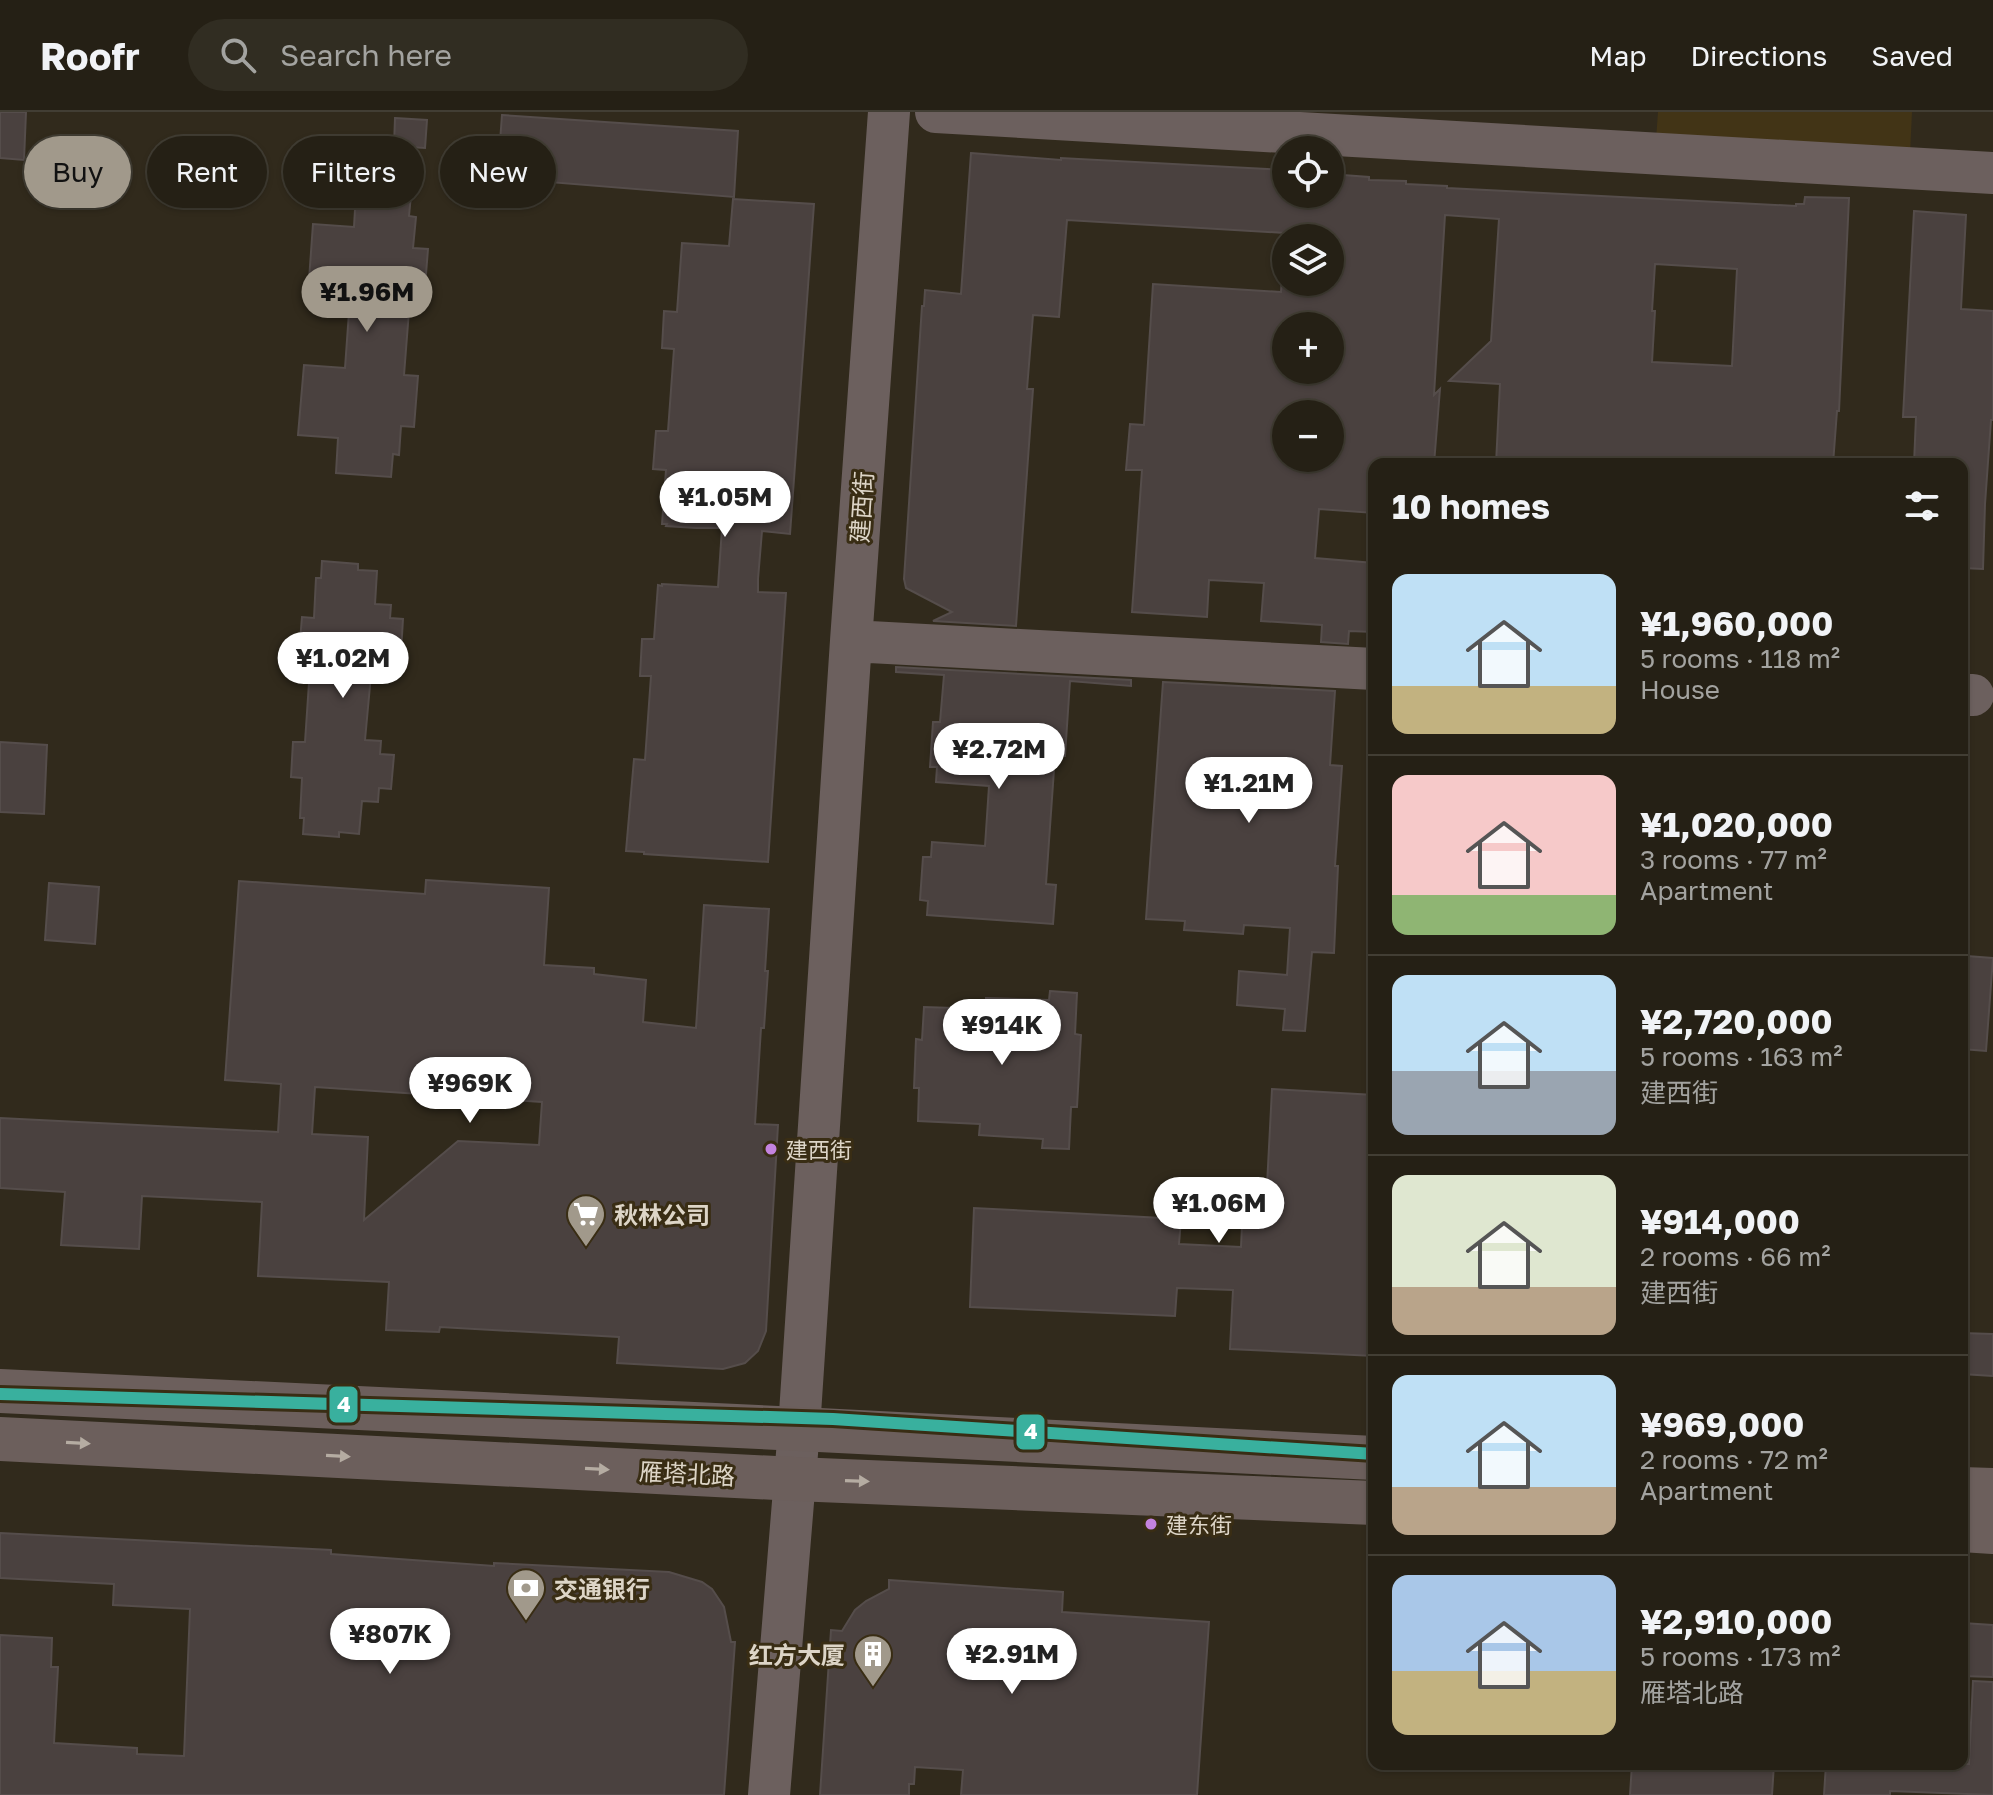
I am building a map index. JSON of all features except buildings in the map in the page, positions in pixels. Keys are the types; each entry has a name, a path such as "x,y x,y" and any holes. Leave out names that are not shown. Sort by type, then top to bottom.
{"main road":[{"name":"雁塔北路","path":"0,1391 1368,1458"},
{"name":"雁塔北路","path":"0,1439 795,1479 1368,1503"},
{"path":"1968,1489 1993,1490"},
{"path":"1968,1530 1993,1532"}],"street":[{"name":"建西街","path":"799,1429 889,112"},
{"path":"936,112 1993,173"},
{"path":"851,641 1368,669"},
{"path":"769,1795 799,1429"}],"shaded area":[{"path":"1658,112 1912,112 1910,154 1656,140"}],"transit line":[{"name":"4","path":"0,1394 833,1419 1368,1454"}],"place":[{"name":"建西街","path":"771,1149"},
{"name":"秋林公司","path":"586,1248"},
{"name":"建东街","path":"1151,1524"},
{"name":"交通银行","path":"526,1622"},
{"name":"红方大厦","path":"873,1688"}]}
